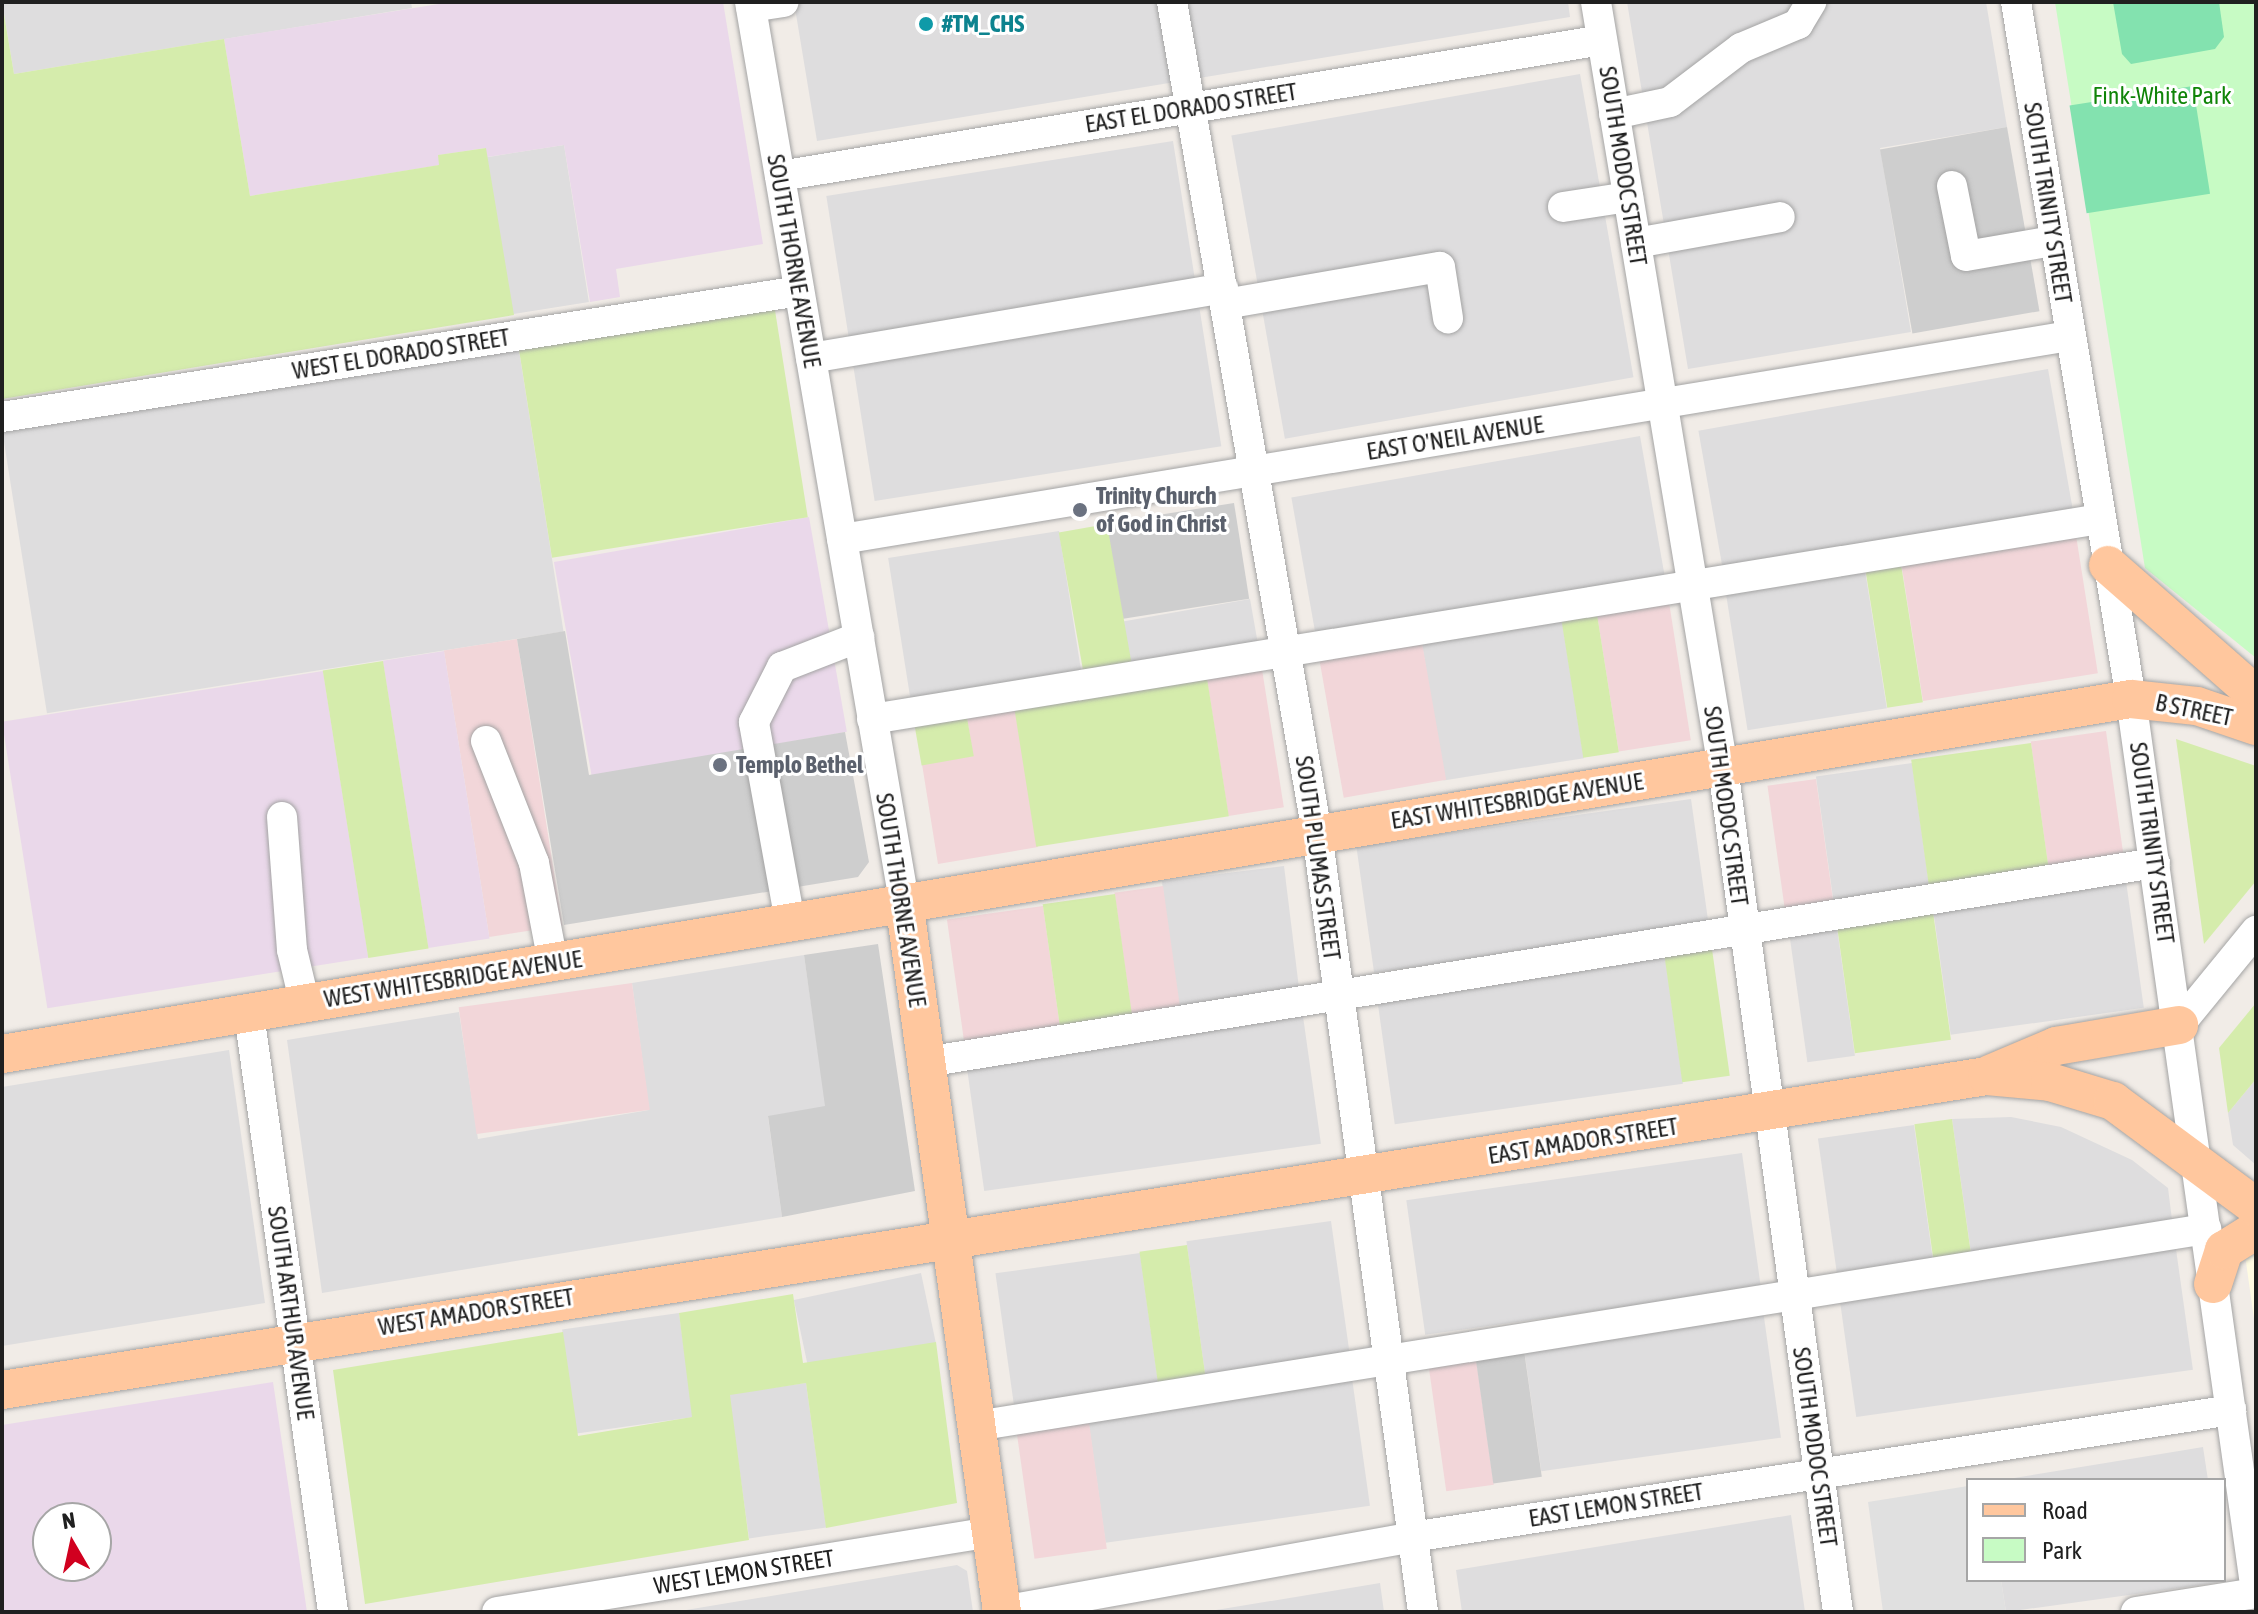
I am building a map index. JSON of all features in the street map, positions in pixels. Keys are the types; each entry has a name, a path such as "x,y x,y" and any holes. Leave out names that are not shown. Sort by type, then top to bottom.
{"main road":[{"path":"2108,565 2256,695"},
{"name":"B STREET","path":"2131,699 2197,706 2256,726"},
{"name":"EAST WHITESBRIDGE AVENUE","path":"904,901 2131,699"},
{"name":"WEST WHITESBRIDGE AVENUE","path":"2,1054 553,963 904,901"},
{"name":"SOUTH THORNE AVENUE","path":"904,901 1002,1611"},
{"path":"1987,1076 2056,1046 2179,1025"},
{"name":"EAST AMADOR STREET","path":"950,1235 1363,1176 1987,1076 2050,1082 2113,1101 2196,1159 2256,1207"},
{"path":"2213,1284 2224,1250 2256,1230"},
{"name":"WEST AMADOR STREET","path":"2,1390 950,1235"}],"street":[{"path":"750,5 784,2"},
{"name":"SOUTH PLUMAS STREET","path":"1172,2 1317,833 1423,1612"},
{"name":"SOUTH MODOC STREET","path":"1596,2 1723,768 1838,1612"},
{"path":"1614,114 1670,102 1741,48 1798,24 1811,2"},
{"name":"SOUTH TRINITY STREET","path":"2016,2 2053,241 2131,699 2256,1592"},
{"name":"SOUTH THORNE AVENUE","path":"750,5 904,901"},
{"name":"EAST EL DORADO STREET","path":"780,176 1602,40"},
{"path":"1952,186 1966,256 2053,241"},
{"path":"1563,207 1628,197"},
{"path":"1636,243 1780,217"},
{"path":"811,358 1440,267 1448,318"},
{"name":"WEST EL DORADO STREET","path":"2,417 799,291"},
{"name":"EAST O'NEIL AVENUE","path":"842,539 2069,336"},
{"path":"872,719 2100,519"},
{"path":"790,921 754,722 782,667 859,637"},
{"path":"486,741 534,863 553,963"},
{"path":"282,817 292,950 305,1004"},
{"path":"926,1062 2155,863"},
{"path":"2179,1025 2251,946"},
{"name":"SOUTH ARTHUR AVENUE","path":"249,1014 333,1612"},
{"path":"976,1426 2206,1229"},
{"name":"EAST LEMON STREET","path":"1002,1611 1412,1537 2231,1410"},
{"name":"WEST LEMON STREET","path":"497,1612 991,1532"},
{"path":"2136,1612 2256,1592"}],"shaded area":[{"path":"2,2 411,2 412,8 14,74"},
{"path":"451,2 723,2 763,244 616,269 620,297 590,302 564,145 487,157 485,148 439,155 440,165 250,196 224,39"},
{"path":"794,2 1568,2 1570,17 817,141"},
{"path":"1627,2 1986,2 2007,127 1880,148 1911,332 1688,369"},
{"path":"1580,74 1633,377 1285,439 1231,135"},
{"path":"2007,127 2039,311 1912,334 1880,149"},
{"path":"1173,141 1221,446 875,501 826,196"},
{"path":"564,145 589,302 512,314 487,157"},
{"path":"518,344 564,631 47,713 2,426"},
{"path":"2048,369 2073,512 1724,573 1698,431"},
{"path":"1640,436 1665,579 1317,640 1291,497"},
{"path":"1234,503 1249,599 1122,619 1107,523"},
{"path":"809,517 847,732 592,777 554,562"},
{"path":"2075,529 2098,673 1923,701 1900,557"},
{"path":"1059,531 1082,675 911,702 888,558"},
{"path":"1864,564 1887,708 1748,730 1725,586"},
{"path":"1668,596 1691,740 1619,752 1596,607"},
{"path":"1250,599 1258,646 1131,669 1123,621"},
{"path":"1561,614 1584,758 1444,780 1421,636"},
{"path":"565,631 589,775 845,732 869,862 858,877 564,925 517,639"},
{"path":"1421,637 1446,780 1344,798 1319,655"},
{"path":"517,639 562,925 489,937 444,651"},
{"path":"444,651 490,938 428,948 383,661"},
{"path":"1261,663 1284,807 1229,816 1206,672"},
{"path":"323,671 368,957 47,1008 2,722"},
{"path":"1014,704 1038,847 938,864 922,764 973,756 966,712"},
{"path":"2106,731 2124,858 2049,868 2031,742"},
{"path":"1912,763 1930,890 1834,903 1816,776"},
{"path":"1816,779 1834,906 1785,913 1767,786"},
{"path":"1691,799 1709,926 1374,973 1356,846"},
{"path":"1284,866 1300,994 1178,1009 1162,881"},
{"path":"2125,874 2144,1008 1951,1035 1932,901"},
{"path":"1163,886 1181,1014 1132,1021 1114,893"},
{"path":"1043,906 1061,1034 965,1047 947,919"},
{"path":"1836,921 1855,1056 1807,1062 1788,928"},
{"path":"878,944 915,1191 782,1217 768,1116 825,1106 804,955"},
{"path":"1664,949 1683,1084 1395,1124 1376,989"},
{"path":"804,955 826,1107 768,1117 782,1217 322,1293 287,1040 459,1012 478,1139 649,1110 632,983"},
{"path":"632,983 650,1110 477,1134 459,1007"},
{"path":"1302,1009 1321,1144 984,1191 965,1056"},
{"path":"229,1050 265,1303 2,1346 2,1087"},
{"path":"2256,1079 2256,1165 2233,1145 2228,1113"},
{"path":"2011,1117 2061,1127 2132,1160 2168,1188 2172,1220 1971,1253 1952,1119"},
{"path":"1914,1125 1933,1259 1837,1272 1818,1138"},
{"path":"1742,1153 1761,1288 1425,1335 1406,1200"},
{"path":"1331,1221 1350,1356 1205,1376 1186,1241"},
{"path":"2174,1235 2193,1370 1856,1417 1837,1282"},
{"path":"2256,1247 2256,1333 2245,1255"},
{"path":"1140,1253 1159,1387 1014,1407 995,1273"},
{"path":"921,1273 936,1342 809,1369 794,1300"},
{"path":"1762,1303 1781,1438 1541,1471 1522,1337"},
{"path":"679,1313 694,1417 577,1433 562,1329"},
{"path":"1523,1343 1542,1477 1493,1484 1474,1350"},
{"path":"1475,1351 1494,1485 1446,1491 1427,1358"},
{"path":"1351,1371 1370,1506 1106,1543 1087,1408"},
{"path":"273,1382 307,1612 2,1612 2,1425"},
{"path":"806,1383 826,1528 749,1538 729,1394"},
{"path":"1088,1415 1107,1549 1034,1559 1016,1425"},
{"path":"2203,1447 2208,1478 2014,1478"},
{"path":"1966,1486 1966,1582 2001,1582 2006,1612 1883,1612 1868,1502"},
{"path":"1791,1515 1805,1612 1462,1612 1456,1570"},
{"path":"957,1565 967,1571 973,1612 674,1612"},
{"path":"2001,1582 2222,1582 2006,1612"},
{"path":"1380,1583 1384,1612 1204,1612 1356,1587"}],"green space":[{"path":"2,2 14,74 224,39 250,196 439,165 438,155 486,148 514,315 2,399"},
{"name":"Fink-White Park","path":"2055,2 2256,2 2256,658 2145,568"},
{"path":"2113,2 2219,2 2224,37 2215,49 2131,64 2122,54"},
{"path":"2193,86 2210,194 2087,213 2070,106"},
{"path":"774,304 808,517 552,558 518,345"},
{"path":"1107,524 1132,667 1084,675 1059,533"},
{"path":"1900,558 1923,702 1887,708 1864,564"},
{"path":"1596,608 1619,752 1583,758 1560,614"},
{"path":"383,661 429,948 368,958 323,671"},
{"path":"1206,672 1229,816 1036,847 1013,703"},
{"path":"966,712 974,756 922,766 914,721"},
{"path":"2176,739 2256,766 2256,881 2204,944"},
{"path":"2031,743 2049,870 1929,887 1911,760"},
{"path":"1115,894 1133,1022 1061,1032 1043,904"},
{"path":"1932,905 1951,1040 1855,1053 1836,918"},
{"path":"1711,942 1730,1076 1682,1082 1663,949"},
{"path":"2256,1003 2256,1079 2228,1113 2219,1048"},
{"path":"1952,1119 1971,1253 1933,1258 1914,1124"},
{"path":"1187,1245 1206,1379 1158,1385 1139,1252"},
{"path":"793,1294 803,1363 936,1342 957,1503 826,1528 806,1383 730,1395 749,1540 365,1604 333,1370 563,1332 578,1436 692,1417 679,1313"}],"place":[{"name":"#TM_CHS","path":"926,24"},
{"name":"Trinity Church of God in Christ","path":"1080,510"},
{"name":"Templo Bethel","path":"720,765"}]}
